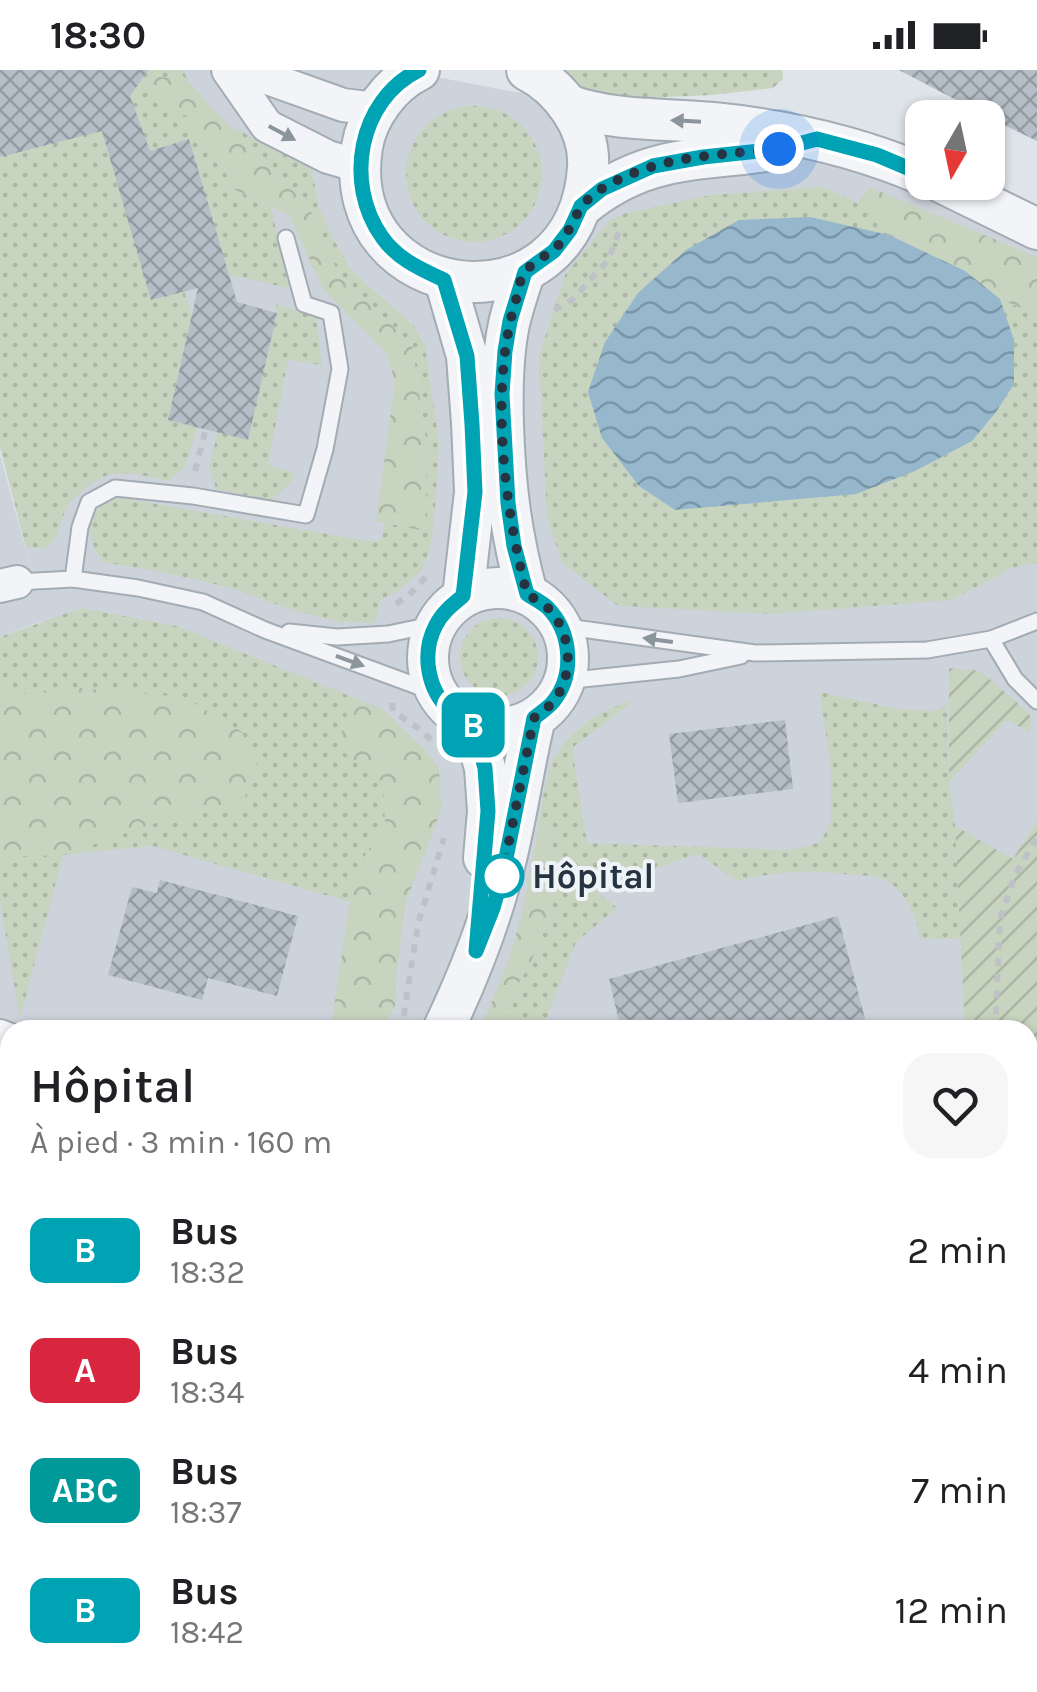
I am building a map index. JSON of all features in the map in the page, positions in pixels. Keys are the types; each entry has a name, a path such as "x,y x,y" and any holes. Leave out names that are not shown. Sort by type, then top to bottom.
{"street":[{"path":"228,70 266,126 328,158 359,166"},
{"path":"245,70 282,76 343,105 376,110"},
{"path":"419,70 392,90 376,110 364,137 359,166 365,204 382,238 410,264 444,280 472,284 499,281 525,272 554,251 581,206 588,166 579,124 568,105 542,78 527,70"},
{"path":"568,105 590,113 714,123 817,139 905,167"},
{"path":"581,206 602,189 653,166 779,149 817,139"},
{"path":"978,200 1037,229"},
{"path":"525,272 510,321 502,394 508,503 527,594"},
{"path":"444,280 467,356 475,492 449,610 428,647 428,670 436,692 452,711 473,724 515,726 534,718 553,702 564,681 567,644 547,607 527,594 506,588 484,589 449,610"},
{"path":"447,1020 493,908 534,718"},
{"path":"473,724 485,768 488,811 476,951"}],"lane":[{"path":"74,580 80,527 89,502 115,488 306,516 325,448 340,369 331,313 304,304 286,238"},
{"path":"6,582 74,580 204,602 265,630 436,692"},
{"path":"265,630 337,637 388,634 449,610"},
{"path":"560,626 755,653 928,650 991,639 1037,621"},
{"path":"991,639 1015,679 1037,701"},
{"path":"564,681 678,669 755,653"}],"path":[{"path":"188,496 206,429"},
{"path":"388,634 392,606 428,575 433,562"},
{"path":"387,674 394,711 444,752"},
{"path":"402,1020 418,924 446,828"},
{"path":"995,1020 1000,919 1016,875 1034,852 1037,838"}],"shaded area":[{"path":"0,70 399,70 866,158 905,171 905,200 994,200 1037,214 1037,1020 0,1020 0,857 153,846 375,909 42,621 0,637 0,454 33,577 0,447"}],"green space":[{"path":"0,70 183,70 189,82 156,77 167,108 188,116 218,149 231,188 271,207 289,288 229,275 189,139 112,163 184,291 192,316 168,420 198,427 184,468 169,481 129,473 100,478 70,503 46,549 26,547 0,447"},
{"path":"546,70 782,70 783,79 773,88 620,99 599,107"},
{"path":"155,76 189,82 308,205 338,273 412,345 427,447 425,531 376,521 395,382 387,354 323,289 289,215 231,188 218,149 198,142 187,116 167,108 152,86"},
{"path":"474,106 500,111 522,126 537,148 542,174 537,200 522,222 500,237 474,242 448,237 426,222 411,200 406,174 411,148 426,126 448,111"},
{"path":"228,125 311,166 319,208 352,271 414,326 425,346 439,443 431,546 422,570 398,591 380,600 375,623 340,622 232,588 103,562 92,541 94,515 109,502 121,498 362,540 381,541 385,523 425,530 427,447 412,345 338,273 308,205"},
{"path":"823,187 1037,283 1037,563 1012,568 952,600 771,614 618,606 562,562 547,518 539,356 565,275 609,221 626,213 711,195"},
{"path":"869,187 1037,257 1037,315 1000,299 965,271 889,235 858,203"},
{"path":"276,304 316,317 322,365 288,360 268,465 296,474 270,500 216,489 209,466 218,432 248,439"},
{"path":"81,608 177,626 382,709 425,750 439,769 441,810 405,904 395,1006 387,1020 332,1020 350,902 152,846 63,855 20,1019 0,901 0,637"},
{"path":"499,618 527,629 538,657 527,685 499,696 471,685 460,657 471,629"},
{"path":"949,668 980,671 1028,712 1031,720 1030,732 1006,720 949,782"},
{"path":"0,681 8,696 68,687 184,697 242,732 259,770 240,806 152,824 63,855 0,857"},
{"path":"820,692 898,709 935,711 947,704 961,939 921,939 904,897 882,878 809,872 737,881 698,854 595,889 617,908 576,942 546,1020 509,1020 504,1006 531,961 545,928 553,894 549,829 538,828 544,793 561,748 578,729 600,714 635,700 572,748 587,843 791,850 821,842 831,820 831,771"},
{"path":"352,697 382,709 439,769 441,810 405,904 395,1006 387,1020 332,1020 354,872 385,825 383,782 337,747"},
{"path":"1037,821 1037,1020 965,1020 955,826 1013,859"},
{"path":"538,828 549,829 553,894 545,928 504,1006 509,1020 483,1020 518,929"}],"water":[{"path":"810,217 889,235 965,271 1000,299 1014,340 1014,384 972,441 915,471 856,494 675,510 639,486 602,438 588,392 605,342 638,293 686,250 739,220"}],"building":[{"path":"0,70 148,70 130,96 150,151 189,139 237,302 277,313 248,440 168,420 198,288 151,300 102,131 0,157"},
{"path":"899,70 1037,70 1037,141 1005,125 1005,100 956,100"},
{"path":"785,720 793,789 678,803 669,734"},
{"path":"160,880 298,916 277,996 208,978 202,1000 108,975 132,887 157,893"},
{"path":"838,916 865,1020 619,1020 609,979"}],"bus line":[{"name":"B","path":"419,70 392,90 376,110 364,137 359,166 365,204 382,238 410,264 444,280 467,356 475,492 463,596 447,608 436,624 428,647 428,670 436,692 452,711 473,724 485,768 488,811 476,951 503,873 534,718 553,702 568,662 560,626 547,607 527,594 508,503 502,394 505,351 525,272 554,251 581,206 602,189 653,166 779,149 817,139 905,167"}],"place":[{"name":"Hôpital","path":"502,876"}],"route":[{"path":"502,876 534,718 553,702 568,662 560,626 547,607 527,594 508,503 502,394 505,351 525,272 554,251 581,206 602,189 630,175 653,166 703,157 779,149"}]}
